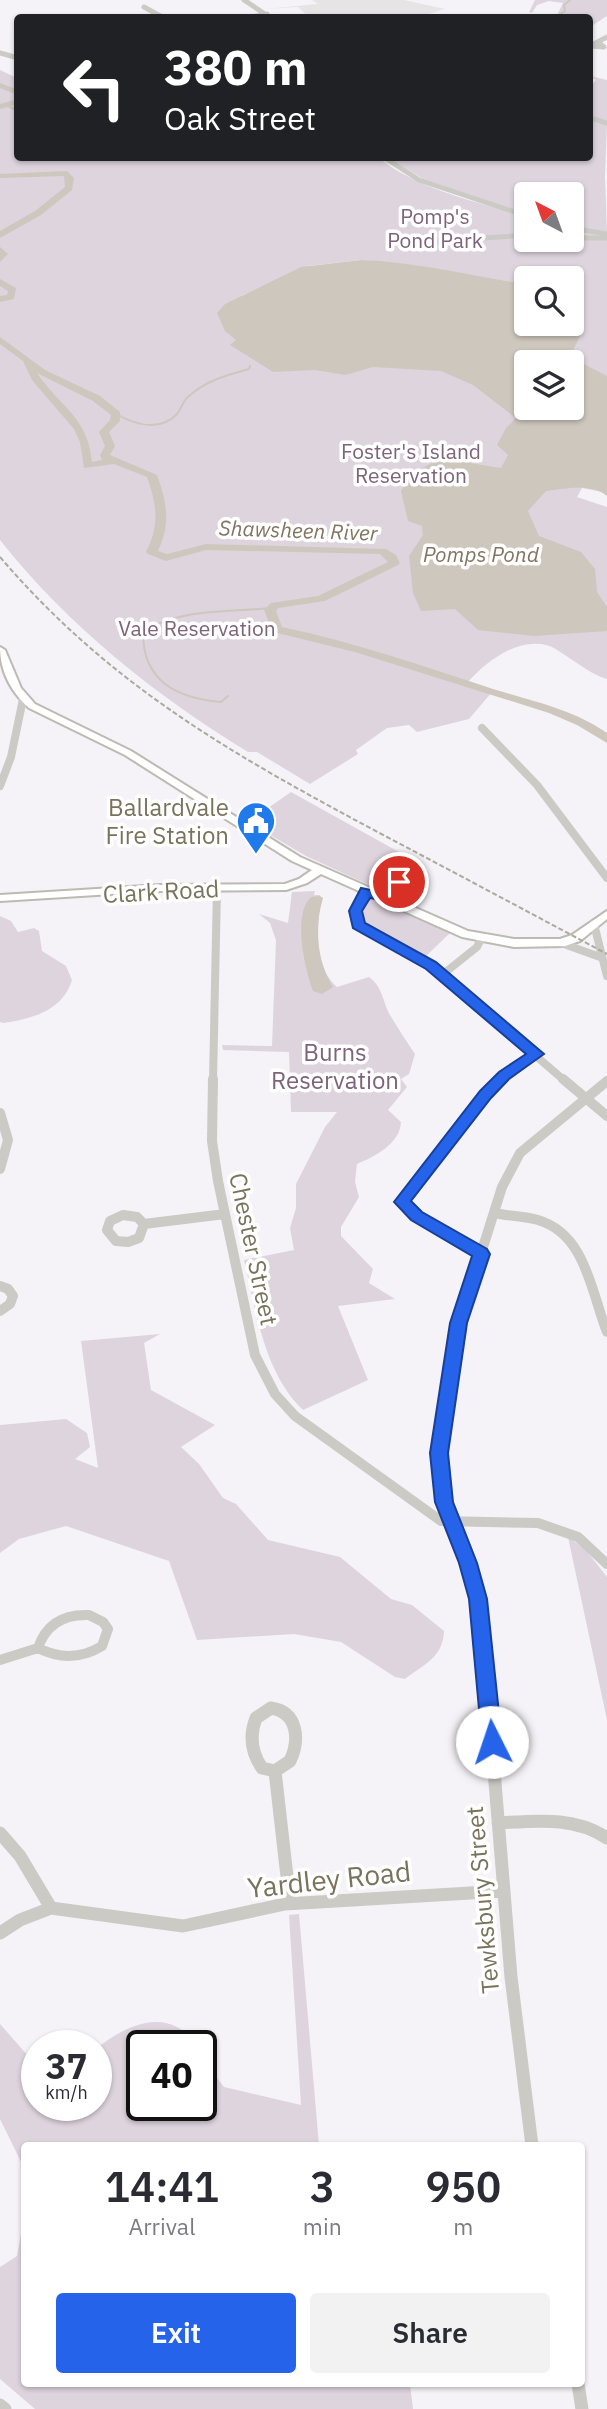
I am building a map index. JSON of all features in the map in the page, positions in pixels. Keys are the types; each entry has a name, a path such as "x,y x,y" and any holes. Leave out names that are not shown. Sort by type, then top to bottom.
{"main road":[{"path":"0,650 23,699 128,753 274,846 319,870 382,898 481,939 522,944 561,943 573,939 607,914"},
{"name":"Clark Road","path":"0,898 161,888 286,887 303,881 319,870"}],"street":[{"path":"244,0 266,14"},
{"path":"144,7 157,14"},
{"path":"599,43 607,37"},
{"path":"390,161 419,180 514,212"},
{"path":"584,231 607,236"},
{"path":"438,242 435,246 403,243 420,239 438,242 514,236"},
{"path":"584,239 607,236"},
{"path":"0,785 11,757 23,699"},
{"path":"482,728 533,781 607,878"},
{"path":"382,898 417,866"},
{"name":"Chester Street","path":"217,888 212,1141 255,1355 275,1394 324,1438 441,1521 452,1522"},
{"path":"366,891 355,911 358,925 421,959 442,975 607,1116"},
{"path":"594,924 600,957 607,976"},
{"path":"442,975 477,947 481,939"},
{"path":"561,943 600,957"},
{"path":"481,1254 416,1216 402,1202 485,1094 504,1075 536,1054"},
{"name":"Tewksbury Street","path":"532,2142 511,1977 482,1621 468,1563 444,1502 439,1453 459,1323 502,1187 520,1153 607,1081"},
{"path":"0,1113 8,1140 0,1169"},
{"path":"494,1213 539,1220 555,1227 574,1243 607,1332"},
{"path":"144,1224 225,1214"},
{"path":"0,1286 8,1289 13,1296 10,1304 0,1311"},
{"path":"452,1522 538,1523 578,1537 607,1564"},
{"path":"0,1660 38,1648 60,1658 90,1652 102,1646 108,1629 102,1619 90,1614 61,1620 48,1628 38,1648"},
{"path":"271,1707 283,1710 294,1724 294,1757 287,1767 275,1771 262,1768 253,1751 253,1722 260,1712 271,1707"},
{"path":"275,1771 290,1903"},
{"path":"498,1823 584,1825 607,1838"},
{"path":"0,1833 20,1856 51,1908"},
{"name":"Yardley Road","path":"0,1933 20,1920 51,1908 75,1909 183,1926 290,1903 504,1891"},
{"path":"578,2387 582,2409"},
{"path":"0,2405 5,2409"}],"shaded area":[{"path":"312,0 404,0 445,9 428,14 306,14 298,7 265,9 318,4"}],"green space":[{"path":"535,0 607,0 607,16 593,25 593,14 558,14 563,3 549,1 537,5 532,13 529,12"},
{"path":"0,70 14,77 14,161 383,161 430,187 514,213 514,252 584,252 584,231 607,235 607,496 602,492 582,488 577,497 607,507 607,679 546,645 513,648 492,660 467,683 492,692 469,719 417,732 409,725 387,728 356,750 358,754 310,784 257,752 248,752 180,707 115,657 54,602 0,540","holes":["361,260 514,282 514,266 584,266 584,336 580,336 573,350 584,350 584,420 514,420 514,350 531,350 241,296 308,266"]},
{"path":"593,77 607,80 607,121 593,117 593,84 596,80"},
{"path":"593,122 607,125 607,232 584,228 584,182 514,182 514,210 423,179 393,161 593,161"},
{"path":"291,792 417,862 384,892 306,856 248,822"},
{"name":"Burns Reservation","path":"315,891 314,895 320,895 318,944 323,967 329,978 337,987 369,977 374,981 390,1015 415,1054 409,1074 401,1079 407,1087 388,1110 401,1122 400,1130 385,1149 357,1164 355,1182 359,1197 341,1227 341,1236 373,1269 369,1283 395,1299 338,1306 368,1380 303,1410 290,1395 270,1360 244,1260 294,1250 290,1228 296,1208 296,1184 325,1127 337,1112 291,1112 289,1052 223,1050 222,1045 272,1046 276,940 270,923 259,914 288,923 292,892"},
{"path":"371,897 450,933 426,956 364,925 361,912"},
{"path":"0,916 11,921 18,932 34,928 39,931 42,951 66,966 72,980 62,999 54,1006 36,1016 3,1023 0,1022"},
{"path":"160,1334 144,1343 151,1390 215,1425 181,1447 199,1464 223,1498 236,1504 268,1540 340,1557 391,1599 412,1605 444,1631 440,1648 425,1664 405,1679 395,1677 341,1642 294,1634 197,1640 169,1561 66,1526 19,1539 0,1553 0,1425 66,1419 87,1433 90,1447 75,1459 98,1468 81,1341"},
{"path":"568,1537 585,1549 607,1577 607,1720"},
{"path":"299,1914 319,2142 21,2142 21,2162 0,2119 0,2024 21,2048 21,2121 112,2121 112,2037 125,2030 135,2026 157,2022 181,2030 126,2030 126,2121 217,2121 217,2078 224,2087 301,2105 289,1915"},
{"path":"21,2234 21,2387 410,2387 413,2409 35,2409 0,2379 0,2267 17,2256"}],"water":[{"name":"Pomps Pond","path":"361,260 382,261 514,282 514,336 580,336 573,350 514,350 514,416 473,385 441,371 373,367 345,375 315,370 273,372 230,345 236,340 225,331 217,313 225,304 301,267"},
{"name":"Pomps Pond","path":"584,364 607,376 607,496 586,488 546,491 528,511 539,536 581,552 595,569 597,592 607,607 607,631 534,636 478,630 455,609 421,611 413,593 409,556 423,535 422,526 408,521 401,491 422,468 433,463 457,461 501,468 508,455 497,445 506,428 514,420 584,420"},
{"path":"311,897 323,898 318,932 320,955 333,987 322,994 313,991 310,982 301,929 305,905"}],"waterway":[{"path":"561,14 565,11 564,5 570,0"},
{"name":"Shawsheen River","path":"0,85 14,91"},
{"name":"Shawsheen River","path":"0,107 14,102"},
{"path":"6,105 14,109"},
{"name":"Shawsheen River","path":"0,176 67,173 70,178 69,188 38,213 0,235"},
{"name":"Shawsheen River","path":"0,250 4,254 0,259"},
{"name":"Shawsheen River","path":"0,282 13,290 11,297 0,299"},
{"name":"Shawsheen River","path":"0,340 27,360 36,378 79,429 85,442 88,466 115,461"},
{"name":"Shawsheen River","path":"32,364 52,378 97,399 116,414 115,421 104,432 110,446 105,455 107,460 115,461"},
{"path":"116,414 146,425 162,423 177,414 187,398 203,386 249,369 250,366"},
{"name":"Shawsheen River","path":"115,461 152,475 162,514 161,531 152,552 166,558 206,547 382,551 392,557 394,563 321,599 275,605 270,610 277,630 360,650 553,711 582,723 607,739"},
{"path":"228,696 221,702 205,700 176,691 165,684 148,663 143,631 174,618 190,615 272,608"}],"railway":[{"path":"0,557 87,645 179,716 279,778 607,954"}],"place":[{"name":"Ballardvale Fire Station","path":"256,855"}],"route":[{"path":"399,882 382,898 366,891 355,911 358,925 431,966 536,1054 504,1075 485,1094 413,1184 402,1202 416,1216 481,1254 459,1323 439,1453 444,1502 468,1563 478,1599 492,1742"}],"park label":[{"name":"Pomp's Pond Park","path":"435,228"},
{"name":"Foster's Island Reservation","path":"411,463"},
{"name":"Vale Reservation","path":"197,628"}]}
